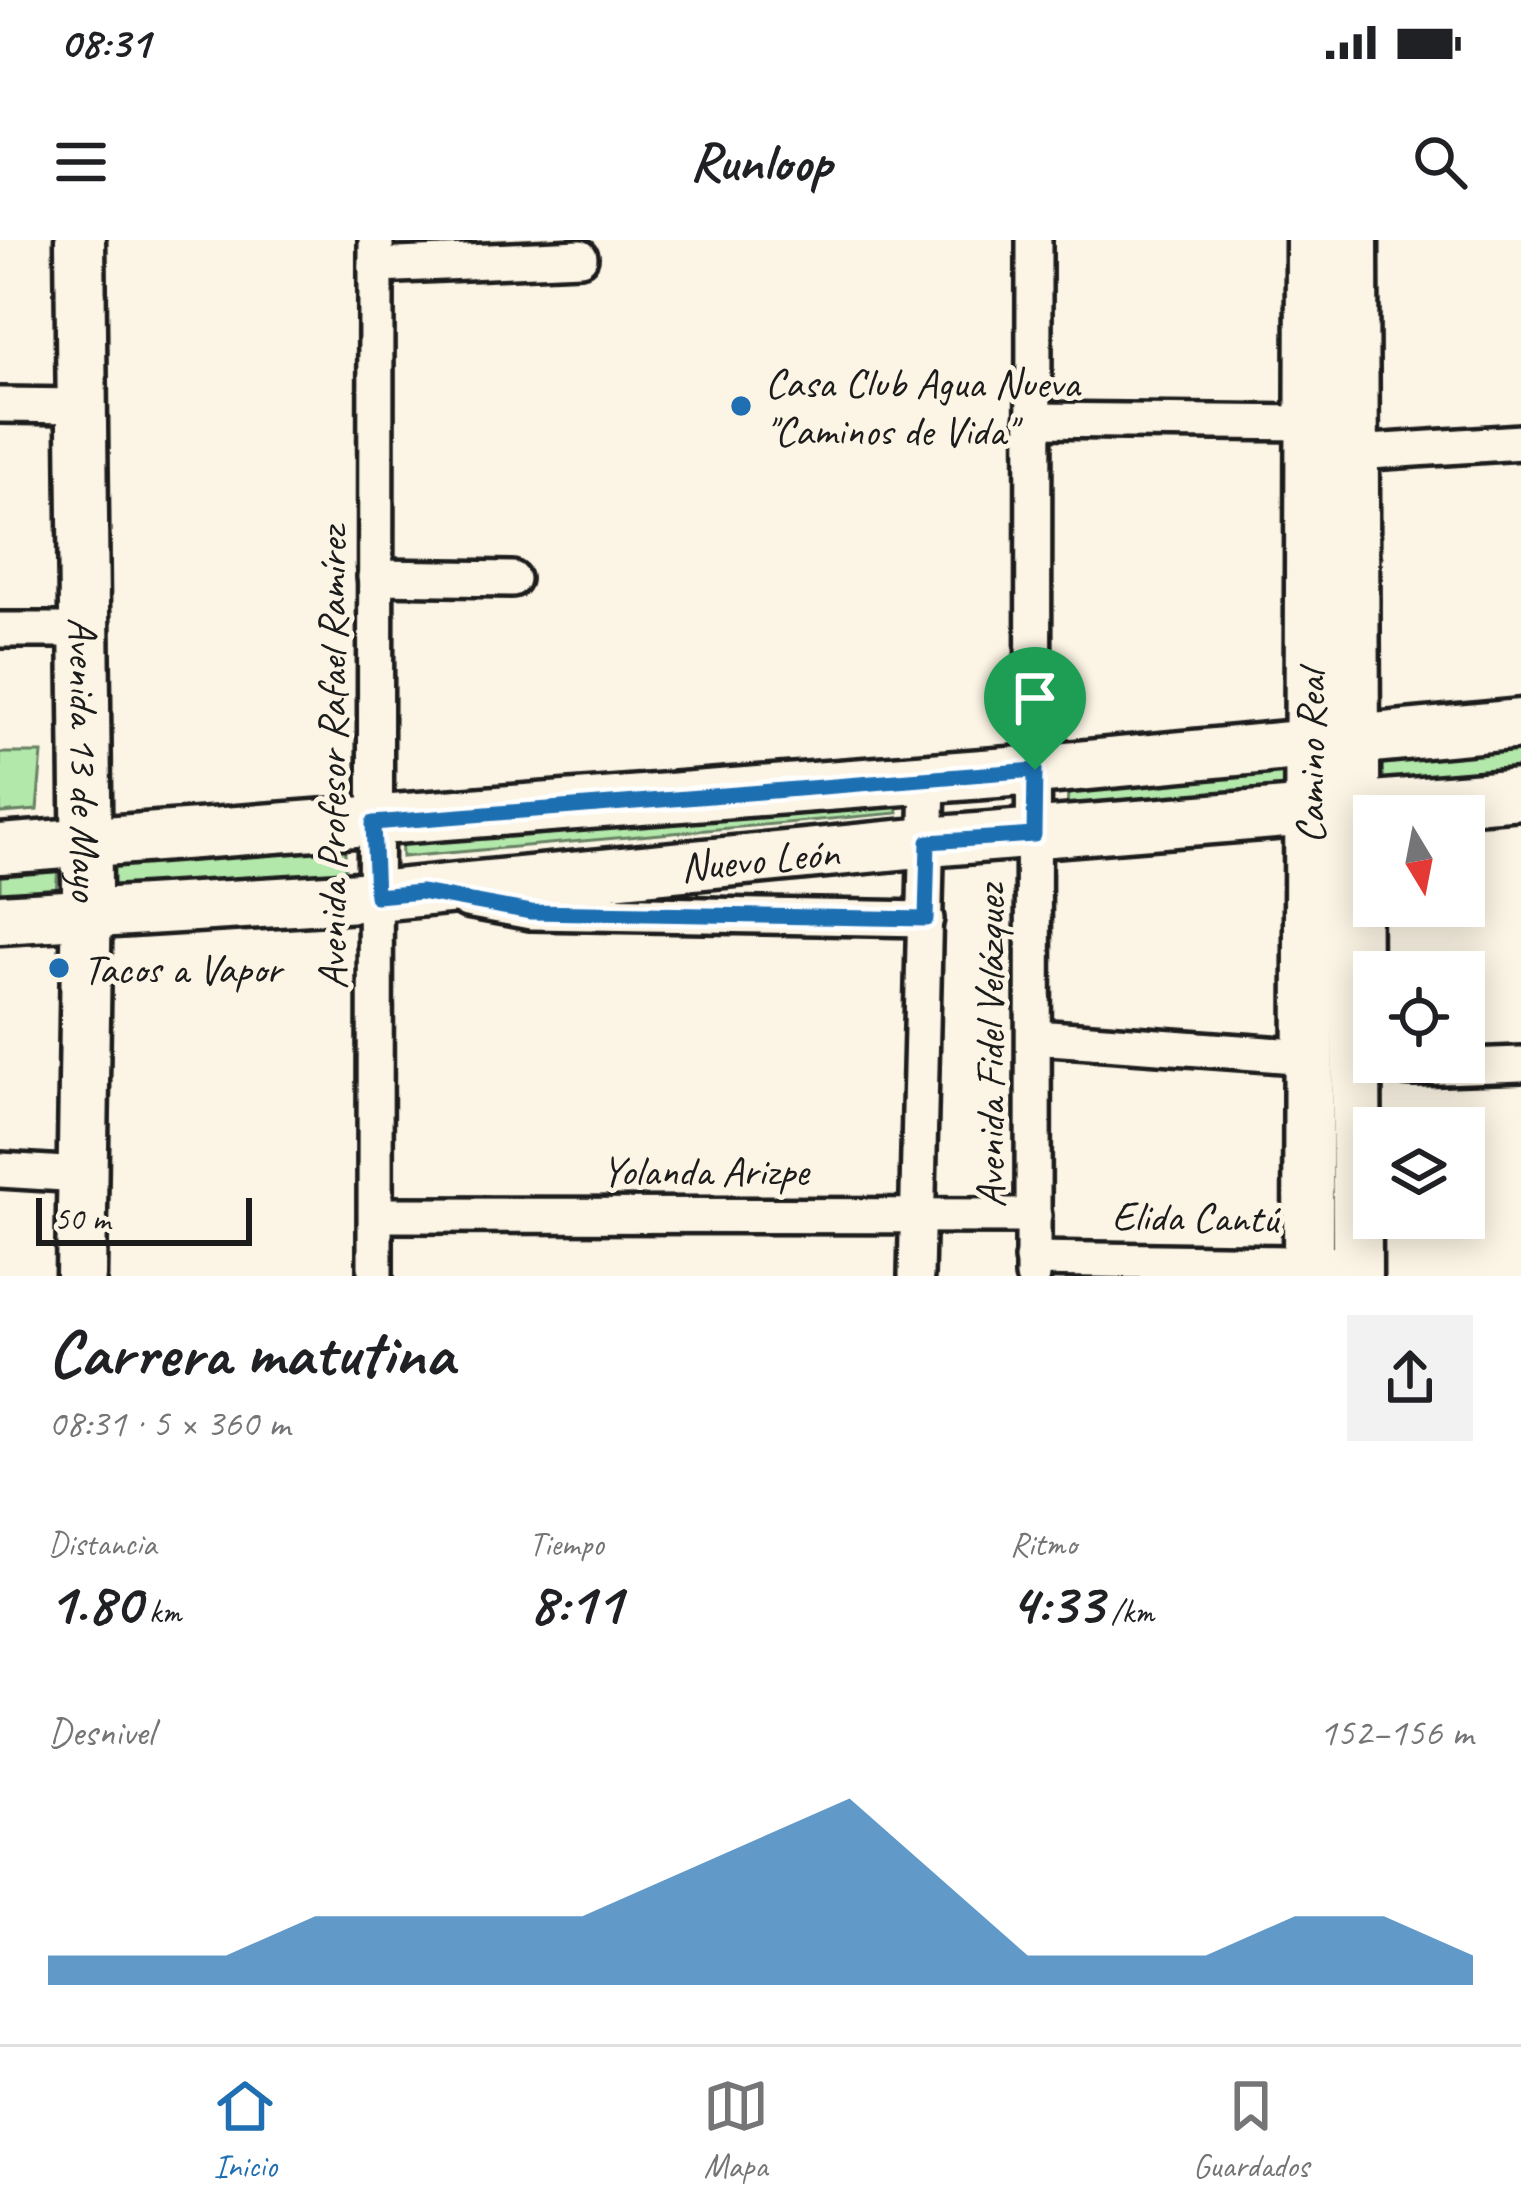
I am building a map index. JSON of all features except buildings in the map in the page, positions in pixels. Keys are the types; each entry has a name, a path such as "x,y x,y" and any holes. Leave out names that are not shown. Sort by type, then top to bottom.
{"street":[{"name":"Avenida 13 de Mayo","path":"80,240 86,843 81,1276"},
{"name":"Avenida Fidel Velázquez","path":"1032,1268 1034,240"},
{"name":"Camino Real","path":"1311,240 1310,423 1334,739"},
{"name":"Camino Real","path":"1308,1269 1310,1057 1333,808 1355,453 1353,240"},
{"path":"376,253 580,257"},
{"name":"Avenida Profesor Rafael Ramírez","path":"376,253 373,823 398,894 376,1276"},
{"path":"0,405 81,406"},
{"path":"1033,420 1310,423"},
{"path":"1355,453 1521,442"},
{"path":"375,577 512,579"},
{"path":"0,630 83,630"},
{"name":"Nuevo León","path":"0,849 928,779 1521,724"},
{"path":"916,1276 928,779"},
{"name":"Nuevo León","path":"0,920 86,910 398,894 928,842 1521,794"},
{"name":"Camino Real","path":"1333,808 1353,1013"},
{"path":"398,894 531,912 926,919"},
{"path":"1036,1037 1234,1047 1310,1057"},
{"path":"1485,1065 1521,1064"},
{"name":"Camino Real","path":"1357,1270 1358,1083"},
{"path":"0,1170 81,1175"},
{"name":"Yolanda Arizpe","path":"376,1215 1034,1216"},
{"name":"Elida Cantú","path":"1032,1268 1357,1270"}],"green space":[{"path":"1521,749 1521,772 1379,784 1377,760"},
{"path":"0,753 42,753 37,810 0,813"},
{"path":"1288,767 1287,793 1067,813 1068,790"},
{"path":"896,790 898,813 402,857 401,828"},
{"path":"345,846 345,883 113,900 112,862"},
{"path":"58,866 56,893 0,913 0,871"}],"place":[{"name":"Casa Club Agua Nueva \"Caminos de Vida\"","path":"741,406"},
{"name":"Tacos a Vapor","path":"59,968"}],"route":[{"path":"1035,770 1034,835 928,842 926,919 531,912 421,892 376,896 373,823 1035,770"}]}
